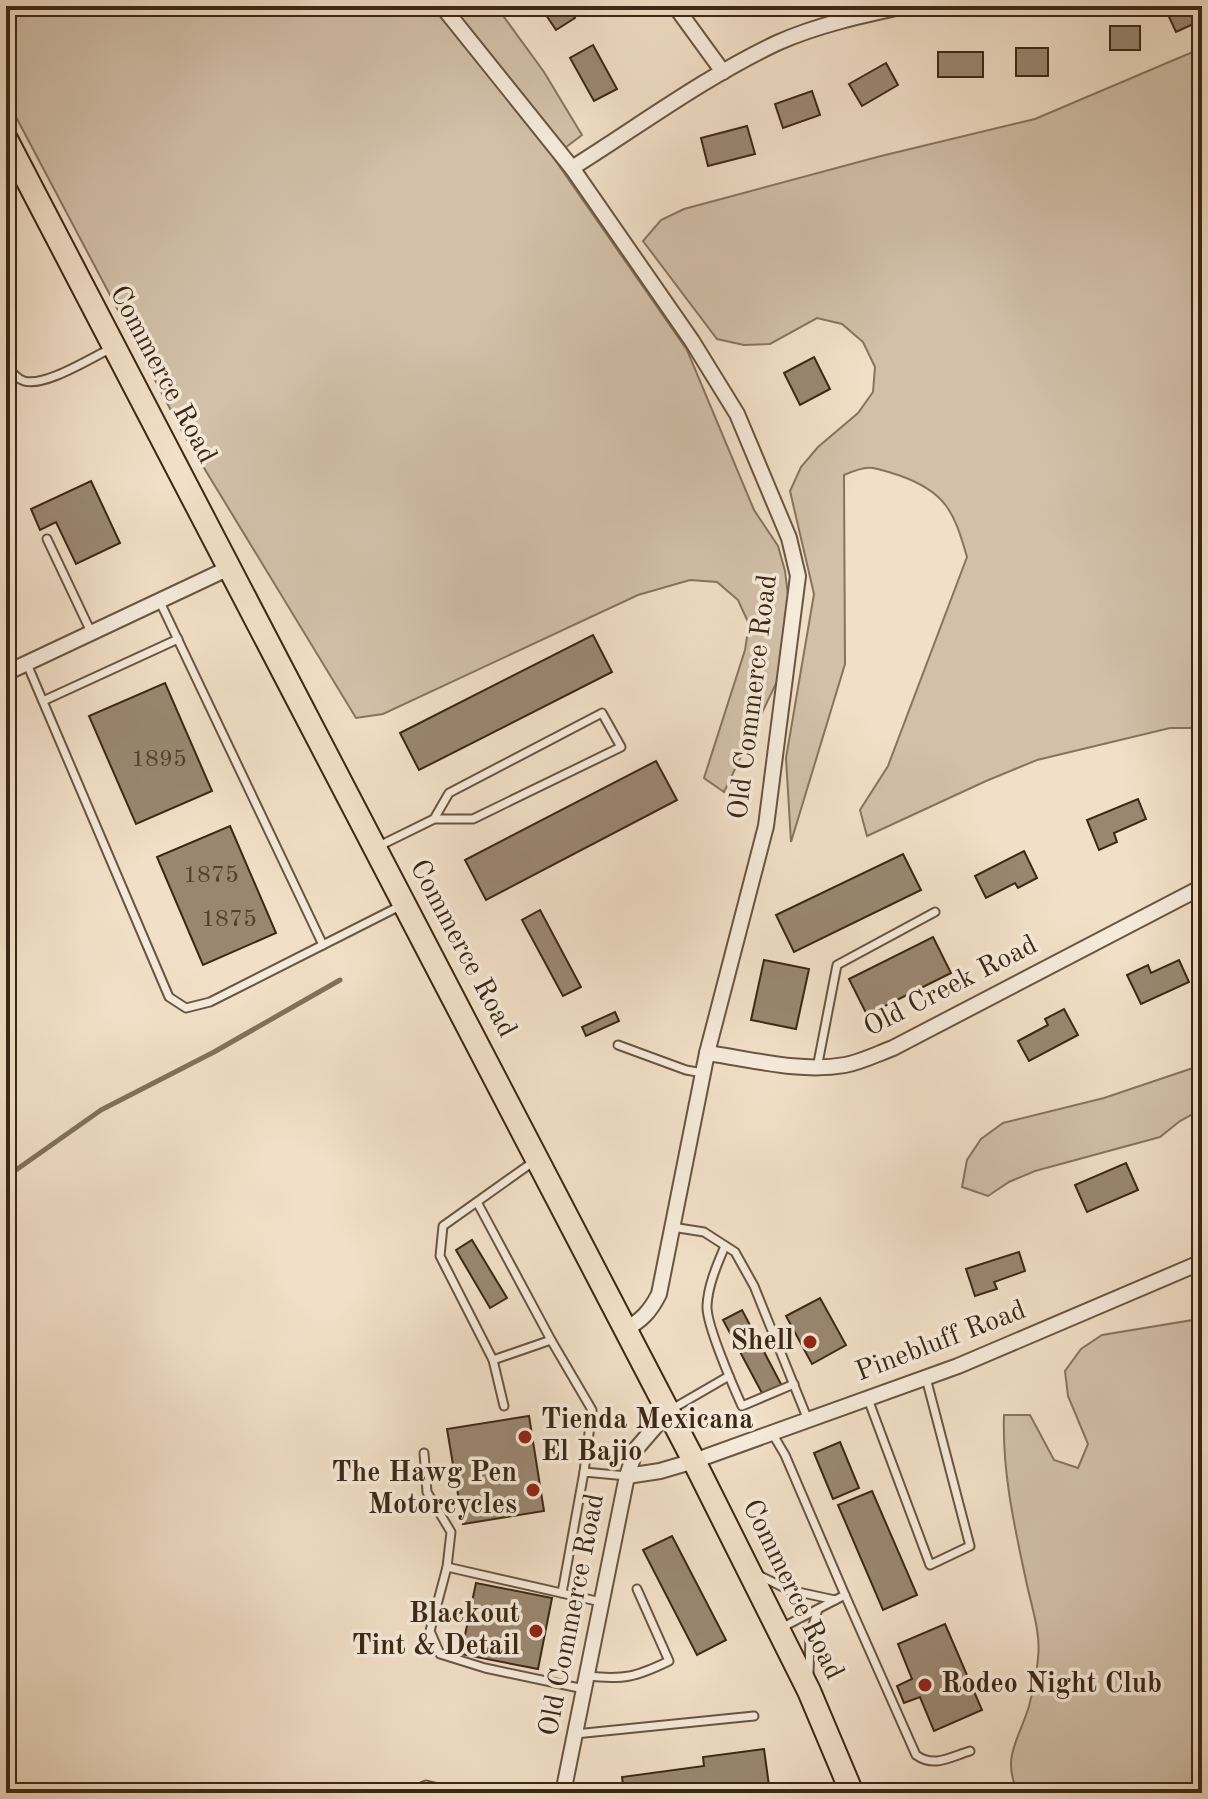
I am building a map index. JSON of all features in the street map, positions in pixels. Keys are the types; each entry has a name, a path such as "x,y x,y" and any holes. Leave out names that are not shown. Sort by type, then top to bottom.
{"highway":[{"name":"Commerce Road","path":"6,139 694,1461 809,1691 852,1793"}],"street":[{"name":"Old Commerce Road","path":"442,6 572,168 692,341 737,414 789,538 798,576 766,826 707,1053 659,1294 641,1321 624,1330"},
{"path":"675,6 723,72"},
{"path":"572,168 723,72 778,43 816,29 906,6"},
{"path":"6,673 229,568"},
{"name":"Old Creek Road","path":"707,1053 817,1068 846,1065 893,1048 1202,887"},
{"name":"Pinebluff Road","path":"627,1476 694,1461 926,1378 1202,1262"},
{"name":"Old Commerce Road","path":"563,1793 627,1476 636,1449 668,1412"}],"lane":[{"path":"6,364 24,381 46,380 114,347"},
{"path":"47,539 92,634"},
{"path":"160,602 323,945"},
{"path":"43,701 178,639"},
{"path":"27,664 169,997 186,1008 210,1002 404,904"},
{"path":"375,848 434,819 473,819 621,747 602,713 449,793 434,819"},
{"path":"817,1068 837,965 935,912"},
{"path":"618,1045 686,1070 703,1073"},
{"path":"504,1406 493,1360 440,1256 443,1226 537,1159"},
{"path":"477,1202 592,1410 562,1593"},
{"path":"672,1227 704,1232 735,1252 754,1286 808,1420"},
{"path":"725,1246 713,1276 707,1308 742,1406 794,1384"},
{"path":"493,1360 551,1340"},
{"path":"668,1412 729,1376"},
{"path":"868,1399 930,1565 970,1546 926,1378"},
{"path":"772,1433 785,1455 916,1755 935,1763 970,1751"},
{"path":"424,1453 427,1492 451,1532 447,1567 430,1631 440,1654 485,1668 586,1682 639,1675 669,1661 637,1589"},
{"path":"584,1472 627,1476"},
{"path":"447,1567 601,1602"},
{"path":"750,1571 789,1590 835,1600"},
{"path":"779,1629 845,1595"},
{"path":"809,1691 810,1635 818,1609"},
{"path":"575,1734 754,1716"},
{"path":"406,1793 426,1785 461,1793"}],"shaded area":[{"path":"6,6 496,6 544,72 582,135 553,157 687,350 754,510 778,546 785,571 791,620 782,671 724,792 704,778 745,650 749,624 738,600 717,582 690,580 638,595 383,714 356,718 184,435 6,98"},
{"path":"1202,48 1202,728 1170,728 1037,760 867,836 860,810 888,766 967,557 952,515 937,496 898,475 876,469 860,469 844,475 845,664 791,842 786,758 814,594 790,491 801,467 818,447 858,413 873,392 875,367 863,342 842,324 817,318 770,344 744,345 717,339 643,241 661,220 684,209 881,156 1035,119"},
{"path":"1202,1065 1202,1109 1160,1137 1035,1171 1009,1182 988,1196 962,1187 967,1160 981,1139 1003,1123 1104,1098"},
{"path":"1193,1320 1202,1348 1202,1793 1018,1793 1011,1759 1030,1700 1039,1649 1036,1621 1010,1501 1004,1415 1030,1415 1054,1460 1078,1468 1088,1444 1068,1396 1065,1371 1081,1349 1102,1335"}],"building":[{"path":"540,6 568,6 575,18 556,30"},
{"path":"1202,6 1202,20 1176,32 1165,8"},
{"path":"1110,26 1140,26 1140,50 1110,50"},
{"path":"593,45 617,89 594,101 570,58"},
{"path":"1016,48 1048,48 1048,76 1016,76"},
{"path":"938,52 983,52 983,77 938,77"},
{"path":"886,63 898,85 862,106 849,84"},
{"path":"812,91 820,115 783,128 775,104"},
{"path":"747,126 755,154 708,166 701,138"},
{"path":"814,357 830,389 800,405 784,373"},
{"path":"91,481 120,543 76,564 56,522 40,530 31,509"},
{"path":"593,635 612,672 419,770 400,733"},
{"path":"165,683 212,791 136,824 89,716"},
{"path":"656,761 677,800 486,900 465,860"},
{"path":"1138,799 1146,819 1114,833 1117,842 1099,850 1087,820"},
{"path":"230,826 276,933 203,965 157,857"},
{"path":"1024,851 1037,878 1018,888 1015,883 986,898 975,876"},
{"path":"903,854 921,890 794,952 776,915"},
{"path":"540,910 581,987 563,996 522,920"},
{"path":"933,937 951,973 867,1015 849,979"},
{"path":"764,960 809,969 796,1029 751,1020"},
{"path":"1179,960 1189,982 1141,1004 1127,975 1148,965 1151,973"},
{"path":"1064,1009 1078,1035 1029,1061 1018,1041 1048,1025 1045,1019"},
{"path":"615,1012 619,1021 586,1036 582,1027"},
{"path":"1126,1163 1138,1190 1087,1212 1075,1185"},
{"path":"472,1240 507,1298 490,1308 456,1250"},
{"path":"1019,1252 1025,1271 994,1282 997,1289 975,1296 966,1269"},
{"path":"820,1298 846,1345 812,1364 786,1316"},
{"name":"Shell","path":"742,1310 782,1386 763,1395 723,1320"},
{"path":"529,1416 544,1511 463,1524 447,1429"},
{"path":"840,1442 859,1488 833,1499 814,1453"},
{"path":"872,1491 917,1595 883,1610 838,1505"},
{"path":"672,1536 726,1640 697,1655 643,1550"},
{"path":"476,1583 552,1598 538,1669 461,1654"},
{"path":"945,1624 982,1710 934,1731 920,1697 904,1703 897,1686 912,1679 898,1644"},
{"path":"764,1749 770,1793 624,1793 622,1777 704,1766 703,1757"}],"waterway":[{"path":"6,1177 101,1110 214,1052 340,980"}],"place":[{"name":"Shell","path":"810,1342"},
{"name":"Tienda Mexicana El Bajio","path":"525,1437"},
{"name":"The Hawg Pen Motorcycles","path":"533,1490"},
{"name":"Blackout Tint & Detail","path":"536,1631"},
{"name":"Rodeo Night Club","path":"925,1685"}]}
